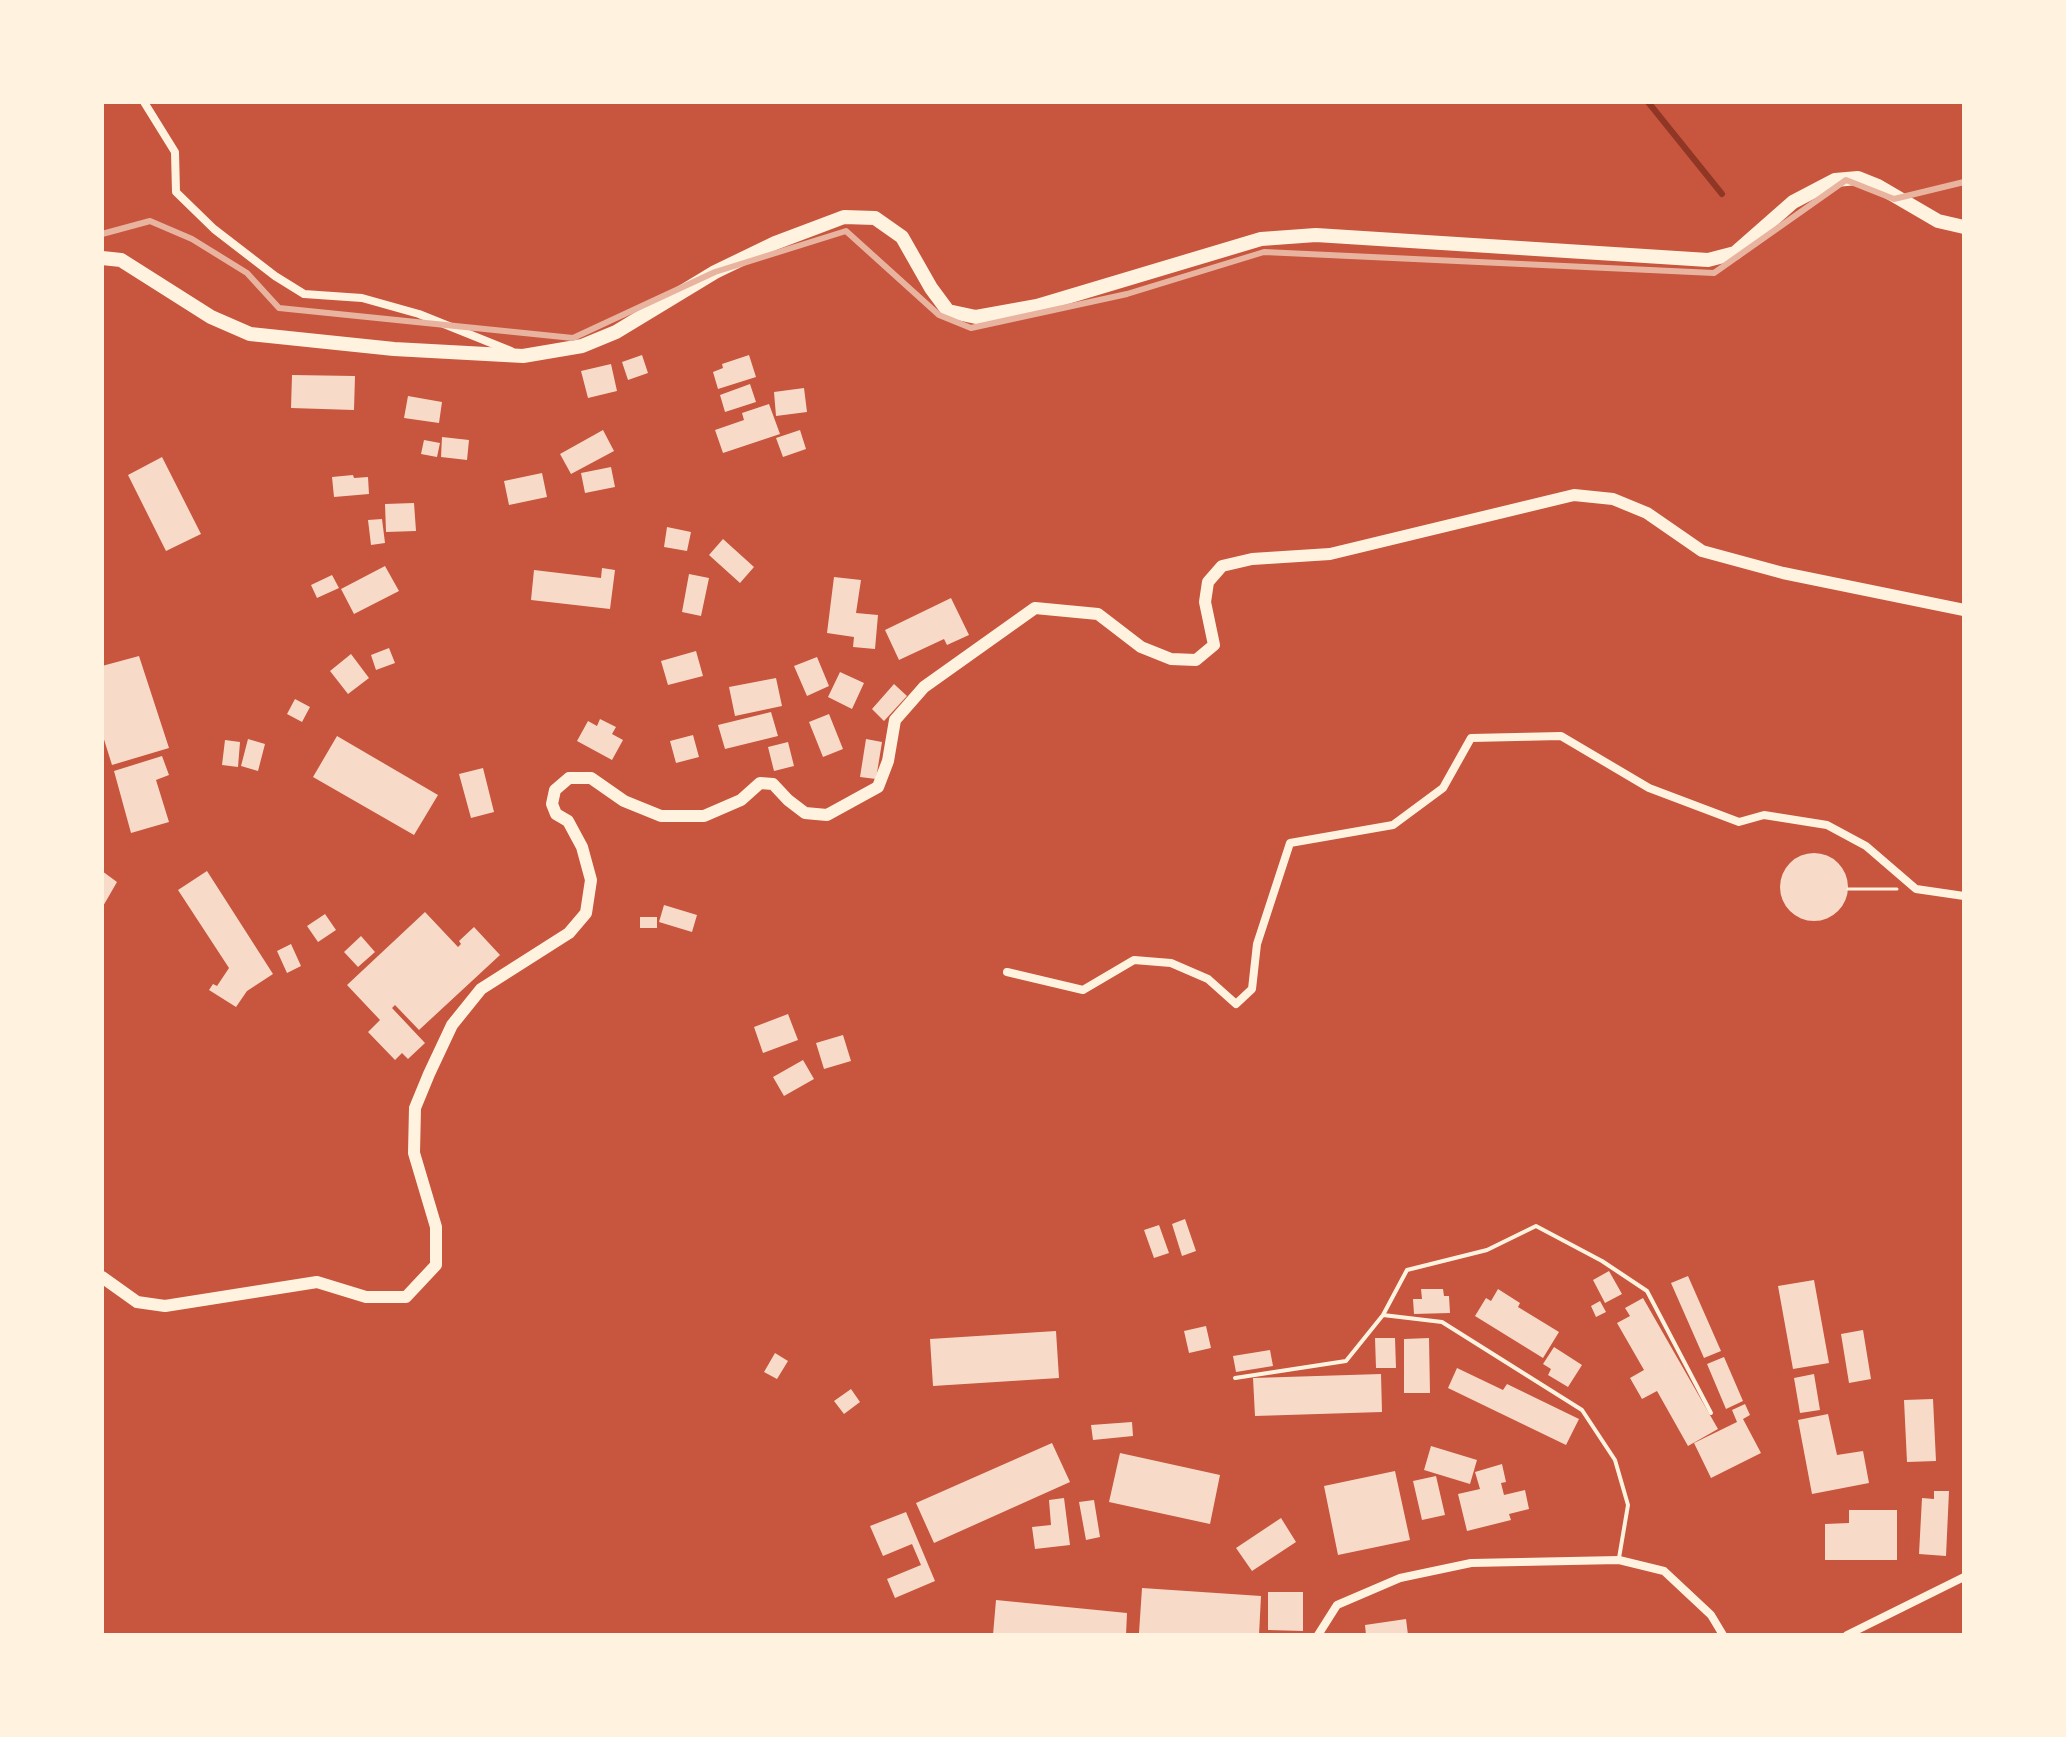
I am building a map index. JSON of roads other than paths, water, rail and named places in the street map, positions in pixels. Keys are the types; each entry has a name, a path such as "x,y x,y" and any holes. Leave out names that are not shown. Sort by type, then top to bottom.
{"highway":[{"path":"102,258 121,260 211,317 250,334 394,349 523,356 582,346 616,332 715,272 775,243 844,217 875,218 902,237 948,311 976,317 1037,306 1261,239 1302,236 1708,260 1735,253 1793,202 1835,180 1858,178 1938,221 1964,227"}],"main road":[{"path":"102,1277 137,1302 165,1306 317,1282 366,1297 406,1297 436,1265 436,1227 414,1153 415,1108 452,1025 481,989 569,933 586,913 591,880 582,847 568,821 556,814 552,804 555,790 569,778 591,778 624,801 661,816 704,816 741,800 760,783 773,784 805,813 827,815 878,787 888,761 895,720 924,687 1035,608 1098,614 1141,647 1171,659 1196,660 1214,645 1205,602 1208,582 1222,566 1252,559 1330,554 1574,495 1613,499 1647,513 1702,551 1783,573 1964,610"}],"street":[{"path":"144,102 175,152 176,192 214,229 275,276 304,294 362,298 419,314 523,356"},
{"path":"1007,972 1083,990 1134,960 1171,963 1208,979 1236,1004 1252,989 1257,944 1290,843 1393,825 1443,788 1471,738 1561,736 1649,788 1739,822 1764,815 1827,825 1866,846 1916,889 1964,896"},
{"path":"1318,1635 1337,1605 1400,1578 1471,1563 1619,1560 1664,1571 1711,1615 1723,1635"},
{"path":"1847,1635 1964,1577"}],"lane":[{"path":"1235,1378 1346,1361 1383,1315 1407,1270 1487,1250 1536,1226 1647,1291 1711,1413"},
{"path":"1383,1315 1442,1322 1582,1410 1615,1460 1628,1505 1619,1560"}],"waterway":[{"path":"1648,102 1722,194"}],"railway":[{"path":"102,234 150,221 192,239 247,273 279,308 573,338 715,272 846,231 939,315 971,328 1127,294 1264,252 1714,273 1846,180 1894,199 1964,182"}]}
